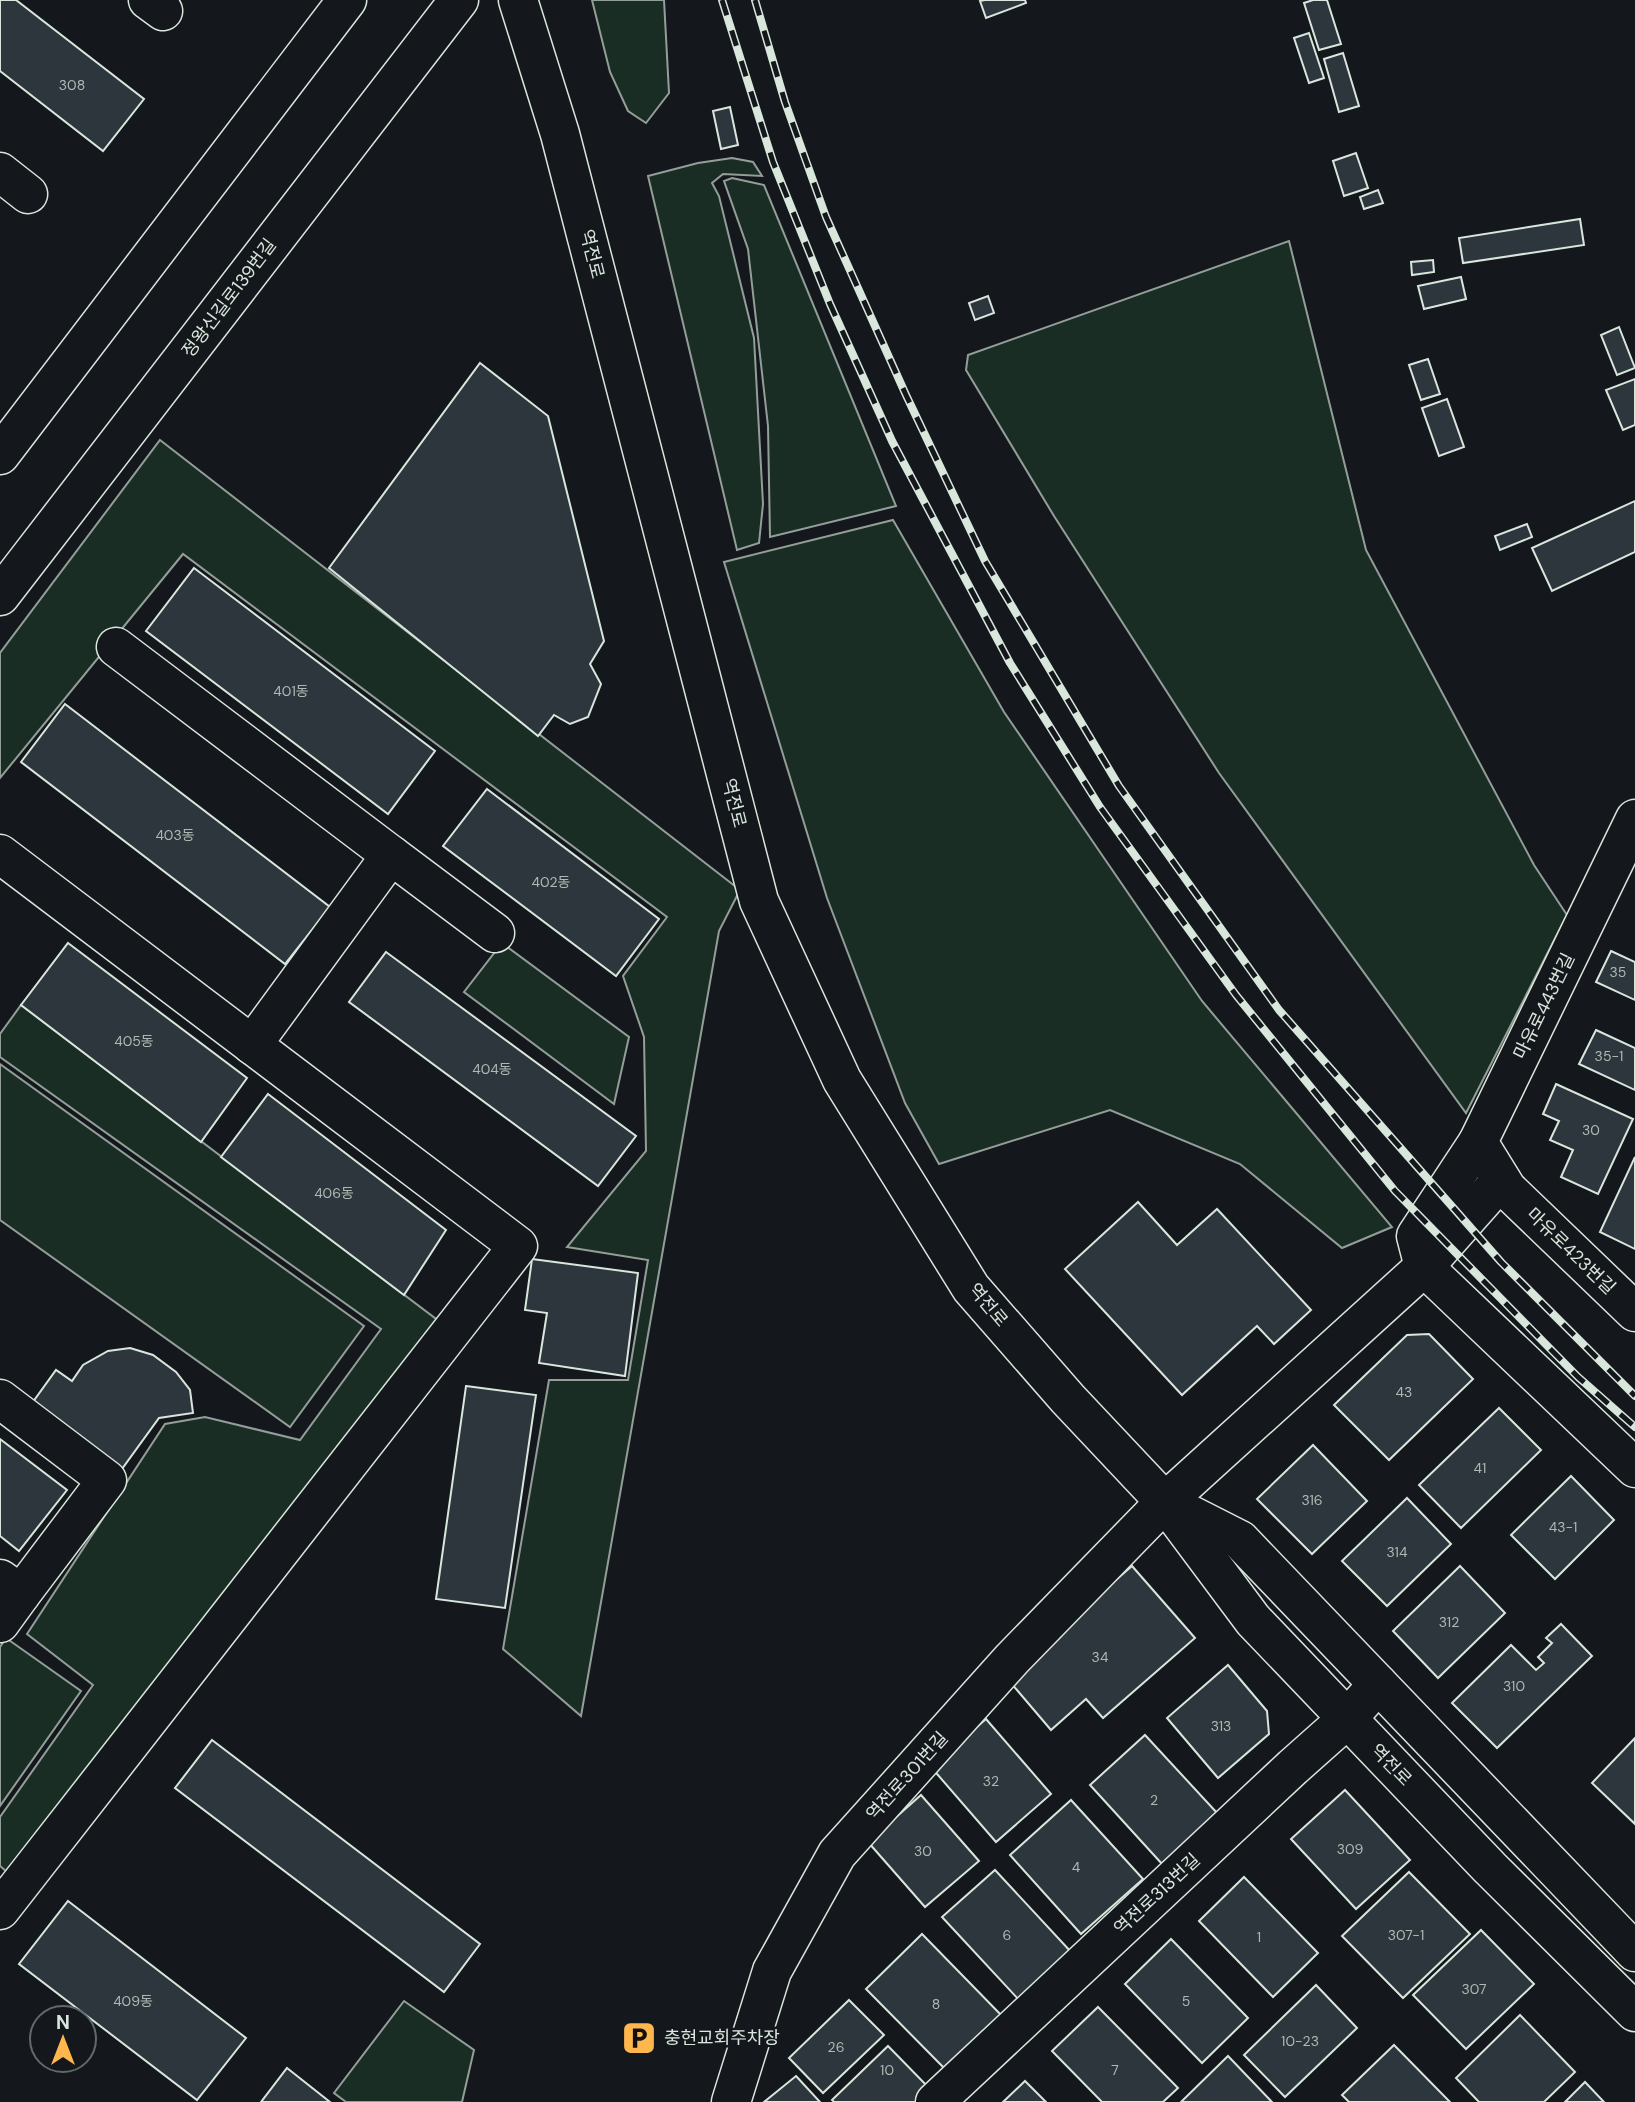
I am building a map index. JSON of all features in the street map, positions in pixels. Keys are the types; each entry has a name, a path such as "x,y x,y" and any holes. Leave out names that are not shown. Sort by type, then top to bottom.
{"street":[{"path":"0,455 347,0"},
{"name":"정왕신길로139번길","path":"0,596 459,0"},
{"name":"역전로","path":"518,0 561,134 759,901 842,1080 971,1288 1068,1399 1165,1502 1253,1620 1490,1868 1635,2012"},
{"path":"116,646 495,933"},
{"name":"마유로443번길","path":"1424,1267 1416,1236 1478,1142 1635,819"},
{"path":"0,854 518,1245 0,1910"},
{"path":"252,1045 391,855"},
{"path":"1478,1142 1504,1185"},
{"name":"역전로301번길","path":"730,2102 772,1971 837,1854 1012,1659 1165,1502 1424,1267 1504,1185"},
{"name":"마유로423번길","path":"1504,1185 1635,1312"},
{"path":"1424,1267 1635,1468"},
{"path":"0,1399 107,1480 7,1598"},
{"name":"역전로","path":"1165,1502 1240,1539 1635,1952"},
{"name":"역전로313번길","path":"935,2102 1347,1719 1378,1684"}],"green space":[{"path":"592,0 664,0 669,93 646,123 628,111 610,72"},
{"path":"732,158 753,162 762,176 723,174 712,183 719,196 754,338 763,504 759,543 737,550 648,176 698,163"},
{"path":"732,178 764,185 896,506 770,537 768,426 748,249 724,181"},
{"path":"1289,241 1366,550 1534,865 1567,915 1466,1113 1219,773 1054,516 966,370 968,355"},
{"path":"160,440 740,890 719,931 581,1716 503,1649 549,1380 628,1380 648,1260 567,1247 646,1151 644,1037 623,976 667,917 183,554 0,778 0,653"},
{"path":"893,520 1004,712 1202,1001 1392,1227 1342,1248 1240,1164 1110,1110 939,1164 905,1103 827,898 724,562"},
{"path":"502,943 629,1037 614,1104 464,992"},
{"path":"21,1005 452,1331 21,1884 0,1866 0,1817 93,1685 27,1634 165,1424 205,1417 300,1440 381,1329 0,1057 0,1034"},
{"path":"0,1064 364,1326 290,1427 0,1220"},
{"path":"6,1638 81,1691 0,1806 0,1647"},
{"path":"404,2001 474,2050 462,2102 346,2102 334,2093"}],"building":[{"path":"0,0 16,0 144,99 103,151 0,71"},
{"path":"1025,0 1026,3 986,18 980,1"},
{"path":"1327,0 1341,44 1319,50 1304,3"},
{"path":"1309,33 1324,78 1309,83 1294,38"},
{"path":"1343,53 1359,106 1339,112 1324,59"},
{"path":"730,107 738,145 721,149 713,111"},
{"path":"1356,153 1368,188 1344,196 1333,161"},
{"path":"1378,190 1383,203 1364,209 1360,197"},
{"path":"1580,219 1584,245 1463,263 1459,238"},
{"path":"1433,260 1434,272 1412,275 1411,262"},
{"path":"1461,277 1466,299 1424,309 1418,286"},
{"path":"988,296 994,313 975,320 969,303"},
{"path":"1619,327 1635,368 1617,375 1601,335"},
{"path":"1428,359 1440,394 1421,400 1409,365"},
{"path":"480,363 548,416 604,641 590,664 601,684 588,717 570,724 554,715 538,736 329,568"},
{"path":"1635,379 1635,425 1623,430 1606,390"},
{"path":"1447,399 1464,447 1439,456 1422,408"},
{"path":"1635,501 1635,552 1552,591 1532,548"},
{"path":"1527,524 1532,537 1500,550 1495,536"},
{"path":"194,568 435,751 388,814 146,631"},
{"path":"65,704 330,907 285,964 21,762"},
{"path":"487,789 659,919 616,976 443,846"},
{"path":"68,943 247,1078 201,1142 21,1005"},
{"path":"1611,951 1635,962 1635,1000 1596,982"},
{"path":"386,952 636,1136 598,1186 349,1002"},
{"path":"1596,1030 1635,1048 1635,1090 1579,1064"},
{"path":"1556,1084 1633,1119 1598,1194 1561,1177 1573,1150 1550,1140 1559,1121 1543,1114"},
{"path":"268,1094 446,1230 404,1295 221,1157"},
{"path":"1635,1157 1635,1249 1600,1232"},
{"path":"1138,1202 1177,1245 1217,1209 1311,1310 1274,1344 1257,1326 1182,1395 1065,1269"},
{"path":"532,1259 638,1273 625,1376 539,1363 547,1313 525,1310"},
{"path":"1429,1334 1473,1379 1389,1460 1334,1405 1407,1335"},
{"path":"130,1348 153,1355 176,1372 190,1390 193,1413 159,1418 119,1473 30,1406 56,1370 72,1381 83,1365 108,1351"},
{"path":"466,1386 536,1395 505,1608 436,1599"},
{"path":"1499,1408 1541,1450 1461,1528 1419,1485"},
{"path":"0,1439 67,1490 19,1551 0,1536"},
{"path":"1313,1445 1367,1501 1312,1554 1257,1499"},
{"path":"1571,1476 1614,1520 1555,1579 1511,1535"},
{"path":"1407,1498 1451,1544 1387,1606 1342,1561"},
{"path":"1132,1566 1195,1638 1103,1718 1086,1699 1051,1730 1005,1676"},
{"path":"1460,1566 1505,1613 1438,1678 1393,1631"},
{"path":"1561,1624 1592,1656 1497,1748 1452,1703 1511,1645 1536,1670 1544,1663 1538,1657 1552,1643 1546,1638"},
{"path":"1228,1665 1267,1711 1269,1734 1218,1778 1167,1718"},
{"path":"986,1719 1051,1794 996,1842 931,1767"},
{"path":"1145,1735 1218,1814 1163,1865 1090,1785"},
{"path":"1635,1738 1635,1824 1592,1783"},
{"path":"212,1740 480,1944 444,1992 175,1788"},
{"path":"1345,1790 1410,1860 1356,1909 1291,1839"},
{"path":"921,1795 979,1861 925,1907 868,1842"},
{"path":"1071,1800 1143,1879 1081,1934 1010,1855"},
{"path":"995,1870 1072,1953 1020,2001 942,1917"},
{"path":"1409,1872 1470,1934 1403,1998 1342,1936"},
{"path":"1244,1877 1318,1953 1273,1997 1199,1921"},
{"path":"68,1901 246,2038 197,2100 98,2024 98,2004 71,2004 19,1964"},
{"path":"1481,1930 1534,1984 1466,2049 1413,1995"},
{"path":"922,1934 1005,2019 949,2073 866,1989"},
{"path":"1171,1939 1248,2018 1202,2063 1125,1984"},
{"path":"1316,1985 1357,2028 1285,2097 1244,2055"},
{"path":"849,2000 884,2035 823,2093 789,2058"},
{"path":"1098,2007 1178,2088 1163,2102 1102,2102 1052,2051"},
{"path":"1520,2015 1575,2072 1544,2102 1479,2102 1456,2078"},
{"path":"1394,2045 1450,2102 1349,2102 1342,2095"},
{"path":"888,2046 934,2093 925,2102 832,2100"},
{"path":"1228,2056 1272,2102 1181,2102"},
{"path":"287,2068 330,2102 261,2102"},
{"path":"796,2076 820,2102 764,2102"},
{"path":"1025,2081 1046,2102 1003,2102"},
{"path":"1585,2082 1604,2102 1565,2102"}],"railway":[{"path":"722,0 773,162 830,304 892,441 1010,663 1100,807 1236,995 1395,1191 1578,1377 1635,1427"},
{"path":"755,0 785,102 826,217 906,395 985,561 1119,786 1279,1010 1501,1262 1635,1396"}],"place":[{"name":"충현교회주차장","path":"639,2038"}]}
